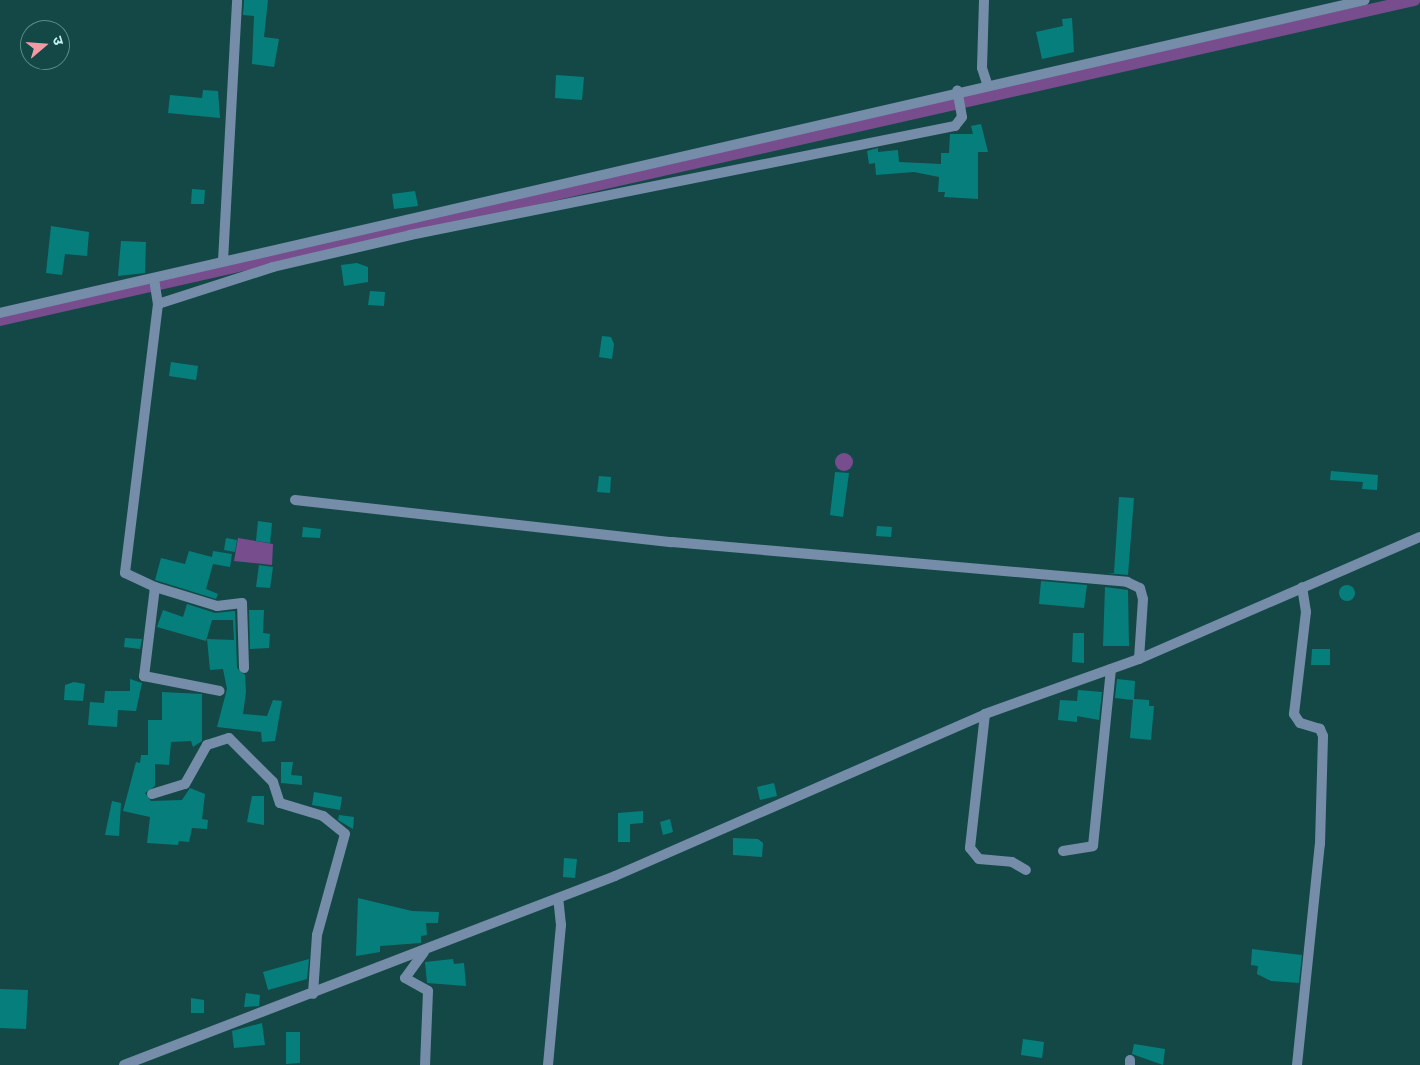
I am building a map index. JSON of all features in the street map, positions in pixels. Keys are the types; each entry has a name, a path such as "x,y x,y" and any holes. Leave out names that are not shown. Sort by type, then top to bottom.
{"street":[{"path":"223,261 238,0"},
{"path":"984,0 982,68 987,83"},
{"path":"0,312 154,280 223,261 987,83 1365,0"},
{"path":"158,303 273,267 410,235 877,144 955,126 962,118 957,90"},
{"path":"154,280 158,303 124,567 125,573 155,587 217,606 242,603 244,668"},
{"path":"295,500 672,542 1127,582 1140,588 1143,599 1139,659"},
{"path":"124,1065 425,951 558,898 985,714 1139,659 1420,537"},
{"path":"155,587 144,676 220,691"},
{"path":"1298,1065 1320,844 1323,736 1320,729 1300,723 1294,714 1306,612 1302,587"},
{"path":"1063,851 1092,846 1111,669"},
{"path":"985,714 970,848 979,859 1012,862 1026,870"},
{"path":"152,794 185,784 207,745 229,738 273,782 280,803 324,816 345,834 317,935 313,994"},
{"path":"548,1065 561,925 558,898"},
{"path":"425,951 404,978 428,991 425,1065"}],"shaded area":[{"path":"840,453 848,453 853,458 851,469 840,471 835,466 835,458"},
{"path":"238,538 273,544 272,565 234,561"}],"building":[{"path":"244,0 268,0 264,37 279,39 274,67 252,64 254,16 243,15"},
{"path":"1072,18 1074,52 1042,59 1036,32 1063,26 1062,19"},
{"path":"556,75 584,77 582,100 555,98"},
{"path":"203,90 218,91 220,118 168,113 170,95 202,98"},
{"path":"981,124 988,152 978,152 978,199 944,197 945,192 938,192 939,177 914,172 876,175 875,163 869,164 867,151 878,148 878,152 898,150 899,162 941,164 941,153 949,153 950,134 973,134 971,126"},
{"path":"192,189 205,190 204,204 191,204"},
{"path":"415,191 418,206 394,209 392,194"},
{"path":"51,226 89,232 87,256 65,254 62,275 46,273"},
{"path":"121,241 146,242 145,273 118,276"},
{"path":"357,263 368,267 368,282 344,286 341,265"},
{"path":"370,291 385,292 384,306 368,305"},
{"path":"602,336 611,337 614,344 612,359 599,357"},
{"path":"171,362 198,366 196,380 169,376"},
{"path":"1331,471 1378,475 1377,490 1362,489 1363,482 1330,480"},
{"path":"835,472 849,473 843,517 830,515"},
{"path":"599,476 611,477 610,493 597,492"},
{"path":"1119,497 1134,498 1128,575 1106,573 1114,573"},
{"path":"258,521 272,523 270,543 256,541"},
{"path":"877,526 892,527 891,537 876,536"},
{"path":"303,527 321,529 320,538 302,537"},
{"path":"226,538 237,540 235,552 224,550"},
{"path":"189,551 212,557 213,551 232,554 230,567 213,564 206,589 218,594 216,599 155,580 161,558 185,564"},
{"path":"259,565 273,567 270,588 256,587"},
{"path":"1041,581 1087,585 1084,608 1039,604"},
{"path":"1347,585 1353,587 1355,593 1353,599 1347,601 1341,599 1339,593 1341,587"},
{"path":"1105,587 1128,590 1129,646 1103,646"},
{"path":"187,604 215,613 235,611 237,668 245,675 246,692 243,714 267,716 273,700 282,701 275,741 262,742 261,732 217,727 227,689 223,669 210,670 207,639 234,640 233,620 212,620 206,641 157,627 163,610 183,617"},
{"path":"249,610 264,610 263,633 270,634 269,648 250,649"},
{"path":"1073,633 1084,633 1084,663 1072,662"},
{"path":"125,638 142,639 140,649 124,647"},
{"path":"1312,649 1330,649 1330,665 1311,665"},
{"path":"130,679 142,683 136,711 118,710 117,727 88,725 90,702 104,703 105,691 130,691"},
{"path":"1117,679 1135,681 1134,699 1149,700 1149,706 1154,706 1151,740 1130,738 1133,700 1115,698"},
{"path":"74,682 85,684 83,701 64,700 65,685"},
{"path":"1078,690 1102,692 1099,720 1077,716 1077,722 1058,720 1060,700 1077,701"},
{"path":"162,692 202,694 202,741 193,747 191,741 171,742 169,765 155,764 155,786 145,793 151,801 182,800 190,788 205,794 202,819 208,820 207,829 192,828 189,842 179,841 178,845 147,843 150,817 123,811 136,762 140,763 141,755 148,755 148,720 162,720"},
{"path":"281,762 293,762 291,775 302,776 302,785 281,783"},
{"path":"774,783 777,796 760,800 757,787"},
{"path":"314,792 342,797 340,810 312,805"},
{"path":"252,796 264,796 264,825 247,822"},
{"path":"112,801 121,803 119,836 105,835"},
{"path":"643,811 643,823 630,824 630,842 618,842 618,813"},
{"path":"339,815 354,817 353,829 338,820"},
{"path":"670,819 673,832 663,835 660,822"},
{"path":"733,838 758,839 763,843 762,857 733,855"},
{"path":"564,858 577,859 575,878 563,877"},
{"path":"358,898 412,911 439,912 438,923 426,923 427,935 421,936 421,943 380,946 380,952 356,956"},
{"path":"1252,949 1302,955 1299,983 1271,981 1257,974 1258,966 1251,965"},
{"path":"309,959 307,979 268,990 263,972"},
{"path":"453,959 454,964 464,963 466,986 427,983 425,962"},
{"path":"0,989 28,990 26,1029 0,1028"},
{"path":"246,993 260,995 259,1006 244,1007"},
{"path":"191,998 204,1000 204,1013 191,1013"},
{"path":"262,1023 265,1045 234,1048 232,1031"},
{"path":"286,1032 300,1032 300,1063 286,1064"},
{"path":"1023,1039 1044,1042 1042,1058 1021,1055"},
{"path":"1134,1044 1165,1049 1163,1065 1132,1054"}],"waterway":[{"path":"0,320 1414,0"}]}
